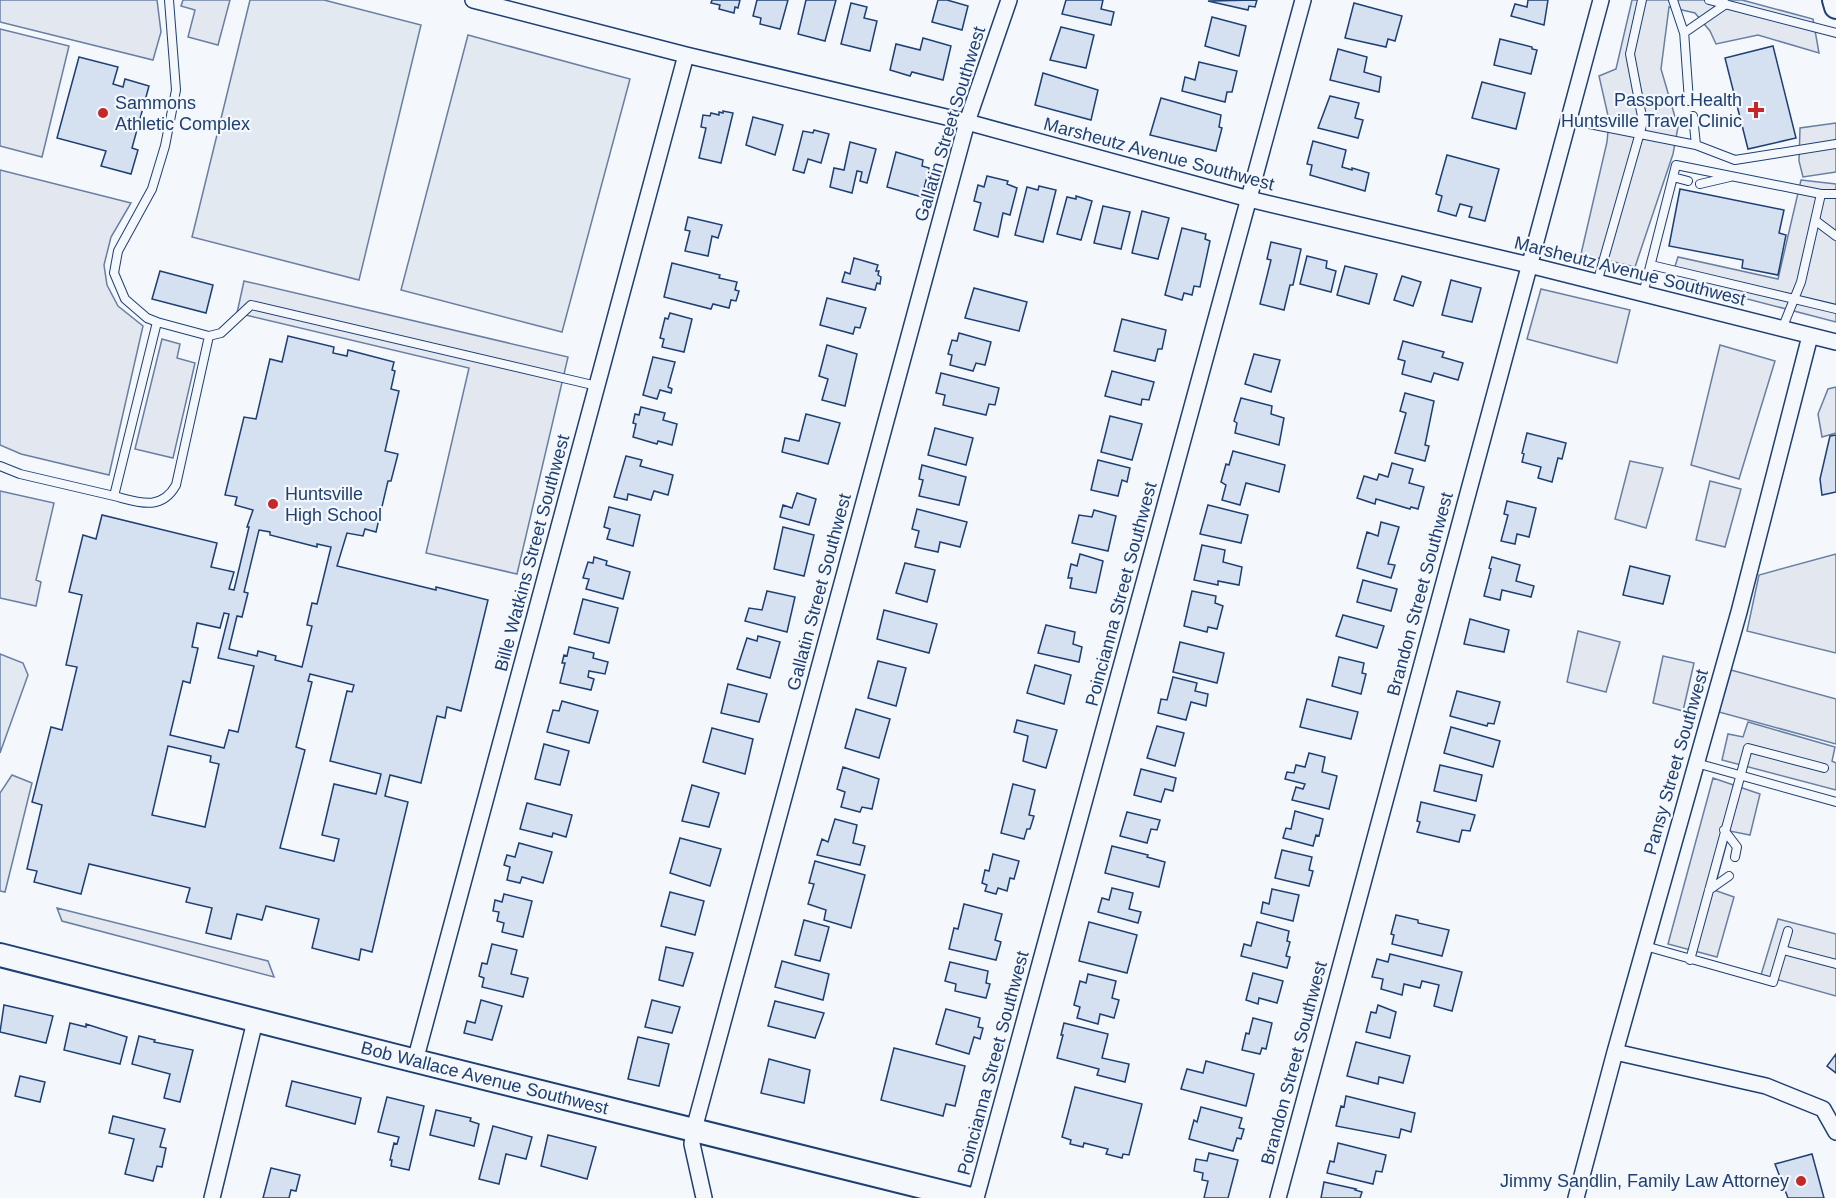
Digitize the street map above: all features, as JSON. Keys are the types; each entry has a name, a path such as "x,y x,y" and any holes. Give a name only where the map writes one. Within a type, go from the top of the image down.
{"main road":[{"path":"1834,0 1836,7"},
{"name":"Bob Wallace Avenue Southwest","path":"0,955 255,1021 968,1198"}],"street":[{"name":"Marsheutz Avenue Southwest","path":"473,0 686,55 967,122 1249,199 1529,265 1836,342"},
{"name":"Gallatin Street Southwest","path":"704,1198 692,1144 694,1129 967,122 1009,0"},
{"name":"Poincianna Street Southwest","path":"976,1198 1303,0"},
{"name":"Brandon Street Southwest","path":"1278,1198 1601,0"},
{"name":"Bille Watkins Street Southwest","path":"415,1061 686,55"},
{"name":"Pansy Street Southwest","path":"1576,1198 1644,946 1739,612 1810,336"},
{"path":"212,1198 255,1021"},
{"path":"1615,1052 1766,1086 1823,1109 1836,1132"}],"lane":[{"path":"168,0 176,90 168,135 152,189 118,251 114,273 125,299 147,318 209,336 221,333 251,305 597,386"},
{"path":"1597,282 1644,122 1630,54 1642,0"},
{"path":"1673,0 1684,31 1689,101"},
{"path":"1709,0 1836,33"},
{"path":"1684,31 1684,33 1726,4"},
{"path":"1693,116 1696,145"},
{"path":"1569,120 1696,145 1736,160 1836,144"},
{"path":"1643,294 1676,165 1821,194 1836,194"},
{"path":"1700,184 1734,176"},
{"path":"1672,177 1688,181"},
{"path":"1782,329 1801,282 1821,194"},
{"path":"1816,221 1836,236"},
{"path":"1651,265 1836,309"},
{"path":"114,496 157,322"},
{"path":"0,466 20,474 147,504 156,503 172,492 176,484 209,336"},
{"path":"1690,960 1748,748 1824,768"},
{"path":"1696,763 1836,802"},
{"path":"1724,830 1737,847 1735,857"},
{"path":"1709,890 1729,876"},
{"path":"1644,946 1773,982 1788,931"},
{"path":"1783,950 1836,964"}],"shaded area":[{"path":"0,0 157,0 161,32 153,60 0,22"},
{"path":"183,0 230,0 218,45 188,37 195,10 181,6"},
{"path":"250,0 324,0 421,25 359,280 192,237"},
{"path":"1632,0 1742,0 1813,19 1819,53 1758,35 1716,44 1710,31 1695,13 1669,7 1661,69 1678,127 1673,154 1635,267 1581,254 1607,142 1609,120 1599,76 1616,69"},
{"path":"0,29 69,46 42,157 0,146"},
{"path":"468,35 630,79 562,332 401,290"},
{"path":"1836,123 1836,172 1803,177 1799,161 1800,128"},
{"path":"0,170 131,203 111,237 104,265 107,285 118,306 143,326 109,475 21,454 0,445"},
{"path":"1801,180 1836,184 1836,322 1671,279 1678,257 1778,279"},
{"path":"244,281 568,357 517,574 426,553 469,368 237,313"},
{"path":"1541,289 1630,310 1617,363 1527,339"},
{"path":"162,339 180,344 177,358 195,363 173,458 135,449"},
{"path":"1720,345 1775,361 1739,479 1691,465"},
{"path":"1836,387 1836,433 1822,437 1818,414 1828,389"},
{"path":"1630,461 1663,468 1646,528 1615,519"},
{"path":"1710,481 1741,489 1725,547 1696,540"},
{"path":"0,491 54,503 36,580 41,582 36,606 0,598"},
{"path":"1836,554 1836,653 1747,631 1759,575"},
{"path":"1578,631 1620,642 1606,692 1567,682"},
{"path":"0,654 23,663 28,675 0,753"},
{"path":"1663,656 1694,663 1683,711 1653,703"},
{"path":"1731,670 1836,699 1836,744 1719,712"},
{"path":"1748,722 1835,747 1832,761 1836,763 1836,790 1722,760 1728,734 1743,737"},
{"path":"12,775 32,783 5,892 0,891 0,793"},
{"path":"1713,778 1760,794 1750,835 1730,831 1714,890 1734,897 1717,957 1668,944"},
{"path":"57,908 268,961 274,977 62,921"},
{"path":"1778,919 1836,934 1836,996 1761,975"}],"building":[{"path":"712,0 740,0 734,13 719,9 720,5 711,3"},
{"path":"757,0 788,0 780,29 760,24 761,18 753,16"},
{"path":"806,0 836,0 825,41 798,34"},
{"path":"938,0 968,6 962,30 932,22"},
{"path":"1066,0 1103,0 1101,9 1114,12 1111,25 1062,14"},
{"path":"1257,0 1255,7 1249,6 1248,10 1208,1"},
{"path":"1528,0 1548,0 1544,25 1511,16 1515,4 1527,7"},
{"path":"851,3 867,7 864,18 877,21 870,51 841,44"},
{"path":"1354,3 1402,16 1395,41 1388,39 1386,47 1345,38"},
{"path":"1212,17 1246,26 1239,56 1205,46"},
{"path":"1061,27 1094,35 1086,68 1050,60"},
{"path":"923,38 951,46 943,80 912,72 910,76 890,70 896,44 920,50"},
{"path":"1500,39 1537,50 1531,74 1494,65"},
{"path":"1773,46 1796,138 1748,149 1725,58"},
{"path":"1338,49 1367,57 1364,72 1381,77 1379,92 1330,80"},
{"name":"Sammons Athletic Complex","path":"79,57 118,67 113,84 123,87 125,79 149,86 132,148 138,150 131,174 101,166 106,151 57,138"},
{"path":"1199,62 1237,71 1232,92 1227,92 1225,102 1182,91 1185,77 1195,80"},
{"path":"1043,73 1098,90 1091,120 1035,105"},
{"path":"1482,82 1525,93 1516,129 1472,118"},
{"path":"1330,96 1359,103 1355,118 1363,120 1358,138 1318,128"},
{"path":"1161,98 1221,115 1219,127 1222,128 1216,151 1150,135"},
{"path":"723,111 733,113 721,163 699,158 706,128 701,127 703,115 710,116 711,113 719,115 719,112 723,113"},
{"path":"753,117 783,125 775,155 746,145"},
{"path":"814,130 829,134 821,163 808,159 804,173 793,170 803,131 813,133"},
{"path":"1313,141 1346,150 1342,167 1369,173 1365,191 1310,175 1312,165 1307,164"},
{"path":"850,142 876,149 867,183 860,181 862,172 857,171 852,193 830,187 834,168 844,170"},
{"path":"896,152 923,160 922,166 929,168 922,197 887,187"},
{"path":"1447,155 1499,169 1485,221 1469,217 1472,207 1460,204 1456,216 1438,211 1442,196 1436,194"},
{"path":"987,176 1008,181 1007,184 1017,188 1010,215 1003,213 998,237 974,230 981,203 974,201 978,185 984,187"},
{"path":"1039,186 1056,190 1043,242 1015,235 1027,187 1038,190"},
{"path":"1680,189 1784,210 1779,233 1786,235 1778,275 1742,268 1743,260 1669,246"},
{"path":"1076,196 1092,201 1081,240 1057,234 1067,197 1076,199"},
{"path":"1103,206 1130,212 1121,249 1094,243"},
{"path":"1142,211 1169,218 1158,259 1132,253"},
{"path":"688,217 722,225 718,238 712,236 708,256 685,251 690,231 685,230"},
{"path":"1182,228 1206,234 1205,239 1210,241 1200,287 1194,286 1192,295 1184,293 1182,300 1165,295"},
{"path":"1271,242 1301,249 1293,285 1290,285 1284,310 1260,304 1271,260 1267,259"},
{"path":"1307,256 1327,261 1326,268 1336,271 1331,292 1300,284"},
{"path":"854,258 878,265 876,271 879,271 878,275 881,277 880,284 877,283 875,290 842,282 845,272 850,274"},
{"path":"672,263 720,275 719,278 737,282 735,290 739,291 736,301 731,300 729,308 713,304 711,309 664,297"},
{"path":"1345,266 1377,274 1369,304 1337,295"},
{"path":"160,271 213,285 206,313 152,299"},
{"path":"1402,276 1421,282 1413,306 1394,300"},
{"path":"1451,280 1481,288 1472,322 1442,315"},
{"path":"974,288 1027,302 1019,331 965,318"},
{"path":"827,298 866,308 860,328 855,327 853,334 820,325"},
{"path":"670,313 692,319 684,352 662,347 664,339 660,338 665,318 668,319"},
{"path":"1122,319 1166,330 1162,349 1158,349 1155,361 1114,351"},
{"path":"959,333 991,342 985,365 976,363 973,371 950,365 952,355 948,354 952,340 957,341"},
{"path":"288,336 334,347 333,353 347,356 348,350 394,362 392,370 395,371 391,389 399,391 385,451 398,454 391,481 388,481 376,532 365,529 363,536 347,533 337,566 488,600 461,711 447,707 445,718 437,716 421,783 390,775 385,796 408,802 372,952 361,949 359,960 312,948 319,919 266,906 262,920 237,914 231,939 206,933 212,908 186,902 190,888 89,864 81,894 34,882 37,871 27,869 42,805 32,802 51,727 62,730 77,667 66,665 82,595 69,592 83,535 96,539 102,515 217,543 211,567 234,572 229,589 234,590 249,527 247,527 253,510 235,505 237,497 225,495 244,417 256,419 270,359 282,362","holes":["259,530 317,547 317,544 331,547 317,604 312,603 307,625 312,626 302,667 275,660 276,656 258,651 257,656 229,649 237,616 242,617 248,593 244,592","224,613 229,614 218,658 254,666 238,732 229,730 224,748 170,735 183,681 190,683 198,648 192,647 197,623 220,628","310,674 354,685 352,692 347,691 330,761 381,774 376,794 334,784 322,835 339,839 334,861 280,848 305,750 296,747 312,682 308,681","168,746 211,756 210,762 219,764 205,827 152,815"]},
{"path":"1403,341 1444,352 1442,357 1463,363 1458,380 1434,373 1431,382 1402,374 1405,361 1398,359"},
{"path":"827,345 857,354 845,406 822,400 828,379 819,376"},
{"path":"1254,354 1280,360 1271,392 1245,384"},
{"path":"653,357 675,362 668,387 672,389 671,393 660,390 657,399 643,395"},
{"path":"1112,371 1154,382 1149,400 1142,399 1141,405 1105,396"},
{"path":"941,373 999,388 995,405 989,404 986,415 943,405 945,395 936,393"},
{"path":"1405,393 1434,401 1425,445 1429,446 1425,461 1395,453 1406,413 1400,411"},
{"path":"1241,398 1272,406 1271,414 1284,418 1279,445 1235,433 1237,423 1234,421"},
{"path":"641,407 665,413 663,420 677,424 672,445 658,441 657,444 633,437 636,424 633,423 635,414 639,415"},
{"path":"806,414 840,423 828,464 782,452 785,438 799,441"},
{"path":"1110,416 1142,424 1132,460 1101,452"},
{"path":"935,428 973,438 966,465 928,455"},
{"path":"1527,433 1566,443 1562,459 1558,458 1552,482 1538,478 1541,467 1522,462"},
{"path":"1836,435 1836,492 1822,495 1820,479 1830,436"},
{"path":"1233,451 1285,465 1279,492 1246,483 1240,505 1222,500 1226,485 1221,482 1226,464 1229,465"},
{"path":"626,456 642,460 640,466 673,475 668,495 654,491 651,500 628,494 627,500 614,497"},
{"path":"1098,460 1130,468 1127,482 1122,480 1118,496 1091,490"},
{"path":"1392,463 1413,469 1409,483 1424,487 1418,509 1411,507 1410,509 1376,499 1375,504 1357,498 1364,476 1377,480 1379,474 1388,477"},
{"path":"922,465 966,477 959,505 919,496 923,480 919,479"},
{"path":"797,493 816,499 809,525 780,517 783,505 792,508"},
{"path":"1507,501 1536,508 1529,537 1517,534 1515,544 1501,541 1508,515 1504,514"},
{"path":"1208,505 1248,515 1241,543 1200,534"},
{"path":"609,507 640,515 633,546 607,539 610,529 604,527"},
{"path":"917,509 967,522 960,547 940,542 938,552 915,547 919,531 912,529"},
{"path":"1094,510 1116,516 1108,551 1072,543 1079,515 1092,517"},
{"path":"1381,522 1399,527 1388,564 1395,565 1391,578 1357,568 1367,532 1378,536"},
{"path":"783,527 814,535 804,576 774,569"},
{"path":"1202,545 1225,550 1223,562 1242,567 1239,585 1218,581 1218,585 1194,580"},
{"path":"1080,554 1103,561 1096,593 1070,588 1072,578 1068,578 1071,564 1077,566"},
{"path":"594,557 607,561 606,565 630,572 623,599 586,589 589,579 583,578 588,562 593,563"},
{"path":"1492,557 1520,565 1516,581 1534,586 1531,597 1502,590 1500,600 1484,596"},
{"path":"905,563 935,570 927,602 896,593"},
{"path":"1630,566 1670,576 1663,604 1623,595"},
{"path":"1363,580 1397,589 1391,611 1357,602"},
{"path":"767,591 795,597 787,632 745,621 749,608 762,610"},
{"path":"1192,591 1216,596 1215,603 1223,606 1217,629 1208,627 1207,632 1184,626"},
{"path":"583,599 618,608 609,643 574,634"},
{"path":"884,610 937,624 929,653 877,639"},
{"path":"1343,615 1384,626 1377,648 1336,636"},
{"path":"1470,619 1509,630 1504,652 1464,644"},
{"path":"1046,625 1075,632 1073,644 1082,647 1079,662 1038,653"},
{"path":"758,636 780,642 770,678 737,669 747,638 757,641"},
{"path":"1180,642 1224,653 1217,683 1173,672"},
{"path":"569,647 594,653 593,658 608,662 605,674 589,671 588,677 594,679 591,690 560,683 565,663 562,663 564,655 567,656"},
{"path":"1339,657 1364,663 1362,673 1366,674 1361,694 1332,686"},
{"path":"878,661 906,668 896,706 868,698"},
{"path":"1035,665 1071,675 1064,704 1027,693"},
{"path":"1173,677 1197,683 1195,691 1208,694 1206,706 1191,702 1186,720 1158,713 1161,699 1167,700"},
{"path":"728,684 767,694 759,722 721,713"},
{"path":"1457,691 1500,702 1494,724 1488,723 1487,726 1450,716"},
{"path":"1307,699 1358,712 1351,739 1300,727"},
{"path":"562,701 598,711 589,743 547,732 553,710 559,711"},
{"path":"856,709 890,719 879,758 845,748"},
{"path":"1017,720 1057,730 1046,768 1023,761 1028,736 1014,732"},
{"path":"1157,726 1184,733 1175,766 1147,758"},
{"path":"1451,727 1500,741 1493,767 1444,753"},
{"path":"712,728 753,739 745,774 703,762"},
{"path":"544,744 569,751 560,785 535,779"},
{"path":"1309,753 1325,757 1322,772 1337,776 1329,809 1292,800 1296,787 1303,789 1305,784 1285,779 1287,772 1294,773 1296,765 1305,767"},
{"path":"1440,765 1482,775 1476,801 1434,791"},
{"path":"843,767 879,779 872,809 862,807 860,812 841,807 845,792 837,789"},
{"path":"1141,769 1176,778 1173,791 1165,789 1161,802 1134,795"},
{"path":"1013,784 1035,790 1029,815 1034,816 1024,839 1001,833"},
{"path":"692,785 719,793 709,827 682,821"},
{"path":"1421,802 1475,815 1470,831 1462,830 1459,842 1417,832"},
{"path":"527,803 572,815 566,837 553,833 552,837 520,829"},
{"path":"1295,811 1323,819 1319,836 1316,835 1313,846 1283,838 1286,828 1291,829"},
{"path":"1127,812 1160,820 1157,830 1151,829 1147,843 1120,836"},
{"path":"835,819 857,825 853,843 865,846 860,865 817,855 822,839 828,842"},
{"path":"680,838 721,849 710,886 670,873"},
{"path":"519,843 552,852 543,883 522,877 520,883 507,880 510,867 504,865 507,855 515,857"},
{"path":"1112,846 1165,862 1159,887 1105,873"},
{"path":"1282,850 1312,857 1309,870 1313,871 1309,886 1275,878"},
{"path":"993,854 1019,861 1014,879 1010,878 1007,891 998,888 996,894 985,891 987,885 982,883 985,870 989,871"},
{"path":"815,861 865,875 851,928 824,920 826,910 808,904 814,884 809,883"},
{"path":"1112,888 1133,893 1129,909 1141,912 1138,923 1098,912 1102,898 1109,900"},
{"path":"1272,889 1299,895 1293,921 1261,913 1263,902 1269,904"},
{"path":"670,892 704,901 695,935 661,926"},
{"path":"504,894 532,901 523,937 502,932 504,923 497,921 499,912 493,911 495,900 502,902"},
{"path":"964,904 1002,914 995,940 1001,942 996,960 949,949 954,928 958,929"},
{"path":"1396,915 1449,930 1442,956 1392,944 1394,935 1391,934"},
{"path":"804,920 829,927 820,961 795,955"},
{"path":"1089,922 1137,935 1127,973 1079,961"},
{"path":"1257,922 1289,931 1287,941 1290,942 1286,956 1290,957 1287,968 1241,956 1244,944 1251,946"},
{"path":"492,944 517,950 511,974 528,978 523,997 482,987 484,978 479,976 482,963 487,964"},
{"path":"666,947 693,953 683,986 659,980"},
{"path":"1390,954 1462,972 1452,1011 1434,1006 1439,985 1422,981 1420,988 1404,984 1402,995 1381,989 1383,979 1372,977 1377,959 1388,962"},
{"path":"782,961 829,974 823,1000 775,987"},
{"path":"950,962 988,971 986,983 990,984 986,998 955,991 956,984 945,981"},
{"path":"1253,973 1283,981 1277,1003 1259,998 1258,1004 1246,1000"},
{"path":"1088,974 1116,981 1112,998 1119,1000 1114,1018 1100,1014 1098,1024 1077,1018 1080,1007 1074,1005 1080,981 1086,983"},
{"path":"481,1000 502,1006 492,1040 464,1033 467,1021 475,1023"},
{"path":"652,1000 680,1007 672,1033 645,1027"},
{"path":"775,1001 824,1013 815,1038 768,1026"},
{"path":"4,1005 53,1016 46,1043 0,1032"},
{"path":"1378,1005 1396,1012 1390,1038 1366,1032 1371,1012 1376,1013"},
{"path":"946,1009 980,1018 978,1027 983,1028 980,1039 974,1037 969,1054 936,1044"},
{"path":"1253,1018 1272,1023 1266,1049 1262,1048 1260,1054 1242,1050"},
{"path":"70,1023 86,1027 86,1024 127,1037 120,1064 64,1050"},
{"path":"1064,1023 1108,1034 1102,1058 1129,1064 1125,1082 1097,1075 1099,1069 1057,1058"},
{"path":"139,1036 155,1040 154,1042 193,1050 180,1102 164,1098 170,1074 132,1064"},
{"path":"638,1037 669,1044 659,1086 628,1079"},
{"path":"1356,1042 1410,1056 1403,1083 1379,1077 1378,1084 1347,1076"},
{"path":"894,1048 965,1066 955,1106 946,1104 943,1116 881,1100"},
{"path":"1836,1054 1836,1073 1827,1066"},
{"path":"769,1059 810,1070 804,1103 761,1093"},
{"path":"1206,1061 1254,1074 1246,1106 1181,1089 1187,1069 1203,1073"},
{"path":"20,1076 45,1082 40,1102 15,1096"},
{"path":"292,1081 361,1098 355,1124 286,1106"},
{"path":"1075,1087 1142,1104 1129,1155 1123,1154 1122,1158 1106,1154 1108,1149 1084,1143 1083,1147 1070,1144 1071,1140 1062,1137"},
{"path":"1346,1096 1415,1113 1411,1132 1401,1129 1399,1138 1336,1126"},
{"path":"387,1097 424,1106 409,1170 391,1166 394,1143 397,1144 399,1137 378,1132"},
{"path":"1201,1107 1242,1118 1239,1128 1244,1129 1241,1139 1237,1138 1233,1151 1189,1139 1194,1120 1197,1122"},
{"path":"436,1110 471,1118 470,1121 479,1124 474,1146 430,1135"},
{"path":"113,1116 165,1129 160,1147 166,1148 162,1167 157,1166 153,1181 125,1174 134,1139 109,1133"},
{"path":"493,1126 532,1137 526,1159 506,1154 499,1184 479,1179"},
{"path":"548,1135 596,1147 587,1179 541,1166"},
{"path":"1338,1143 1386,1155 1382,1172 1376,1171 1373,1184 1327,1173 1330,1161 1334,1162"},
{"path":"1209,1153 1238,1160 1228,1198 1204,1198 1208,1181 1202,1180 1203,1173 1194,1171 1196,1159 1207,1161"},
{"name":"Jimmy Sandlin, Family Law Attorney","path":"1812,1154 1824,1198 1788,1198 1775,1164"},
{"path":"271,1168 300,1175 296,1191 291,1190 289,1198 263,1198"},
{"path":"1324,1182 1356,1189 1362,1192 1360,1198 1321,1198"}],"place":[{"name":"Passport Health Huntsville Travel Clinic","path":"1756,110"},
{"name":"Sammons Athletic Complex","path":"103,113"},
{"name":"Huntsville High School","path":"273,504"},
{"name":"Jimmy Sandlin, Family Law Attorney","path":"1801,1181"}]}
